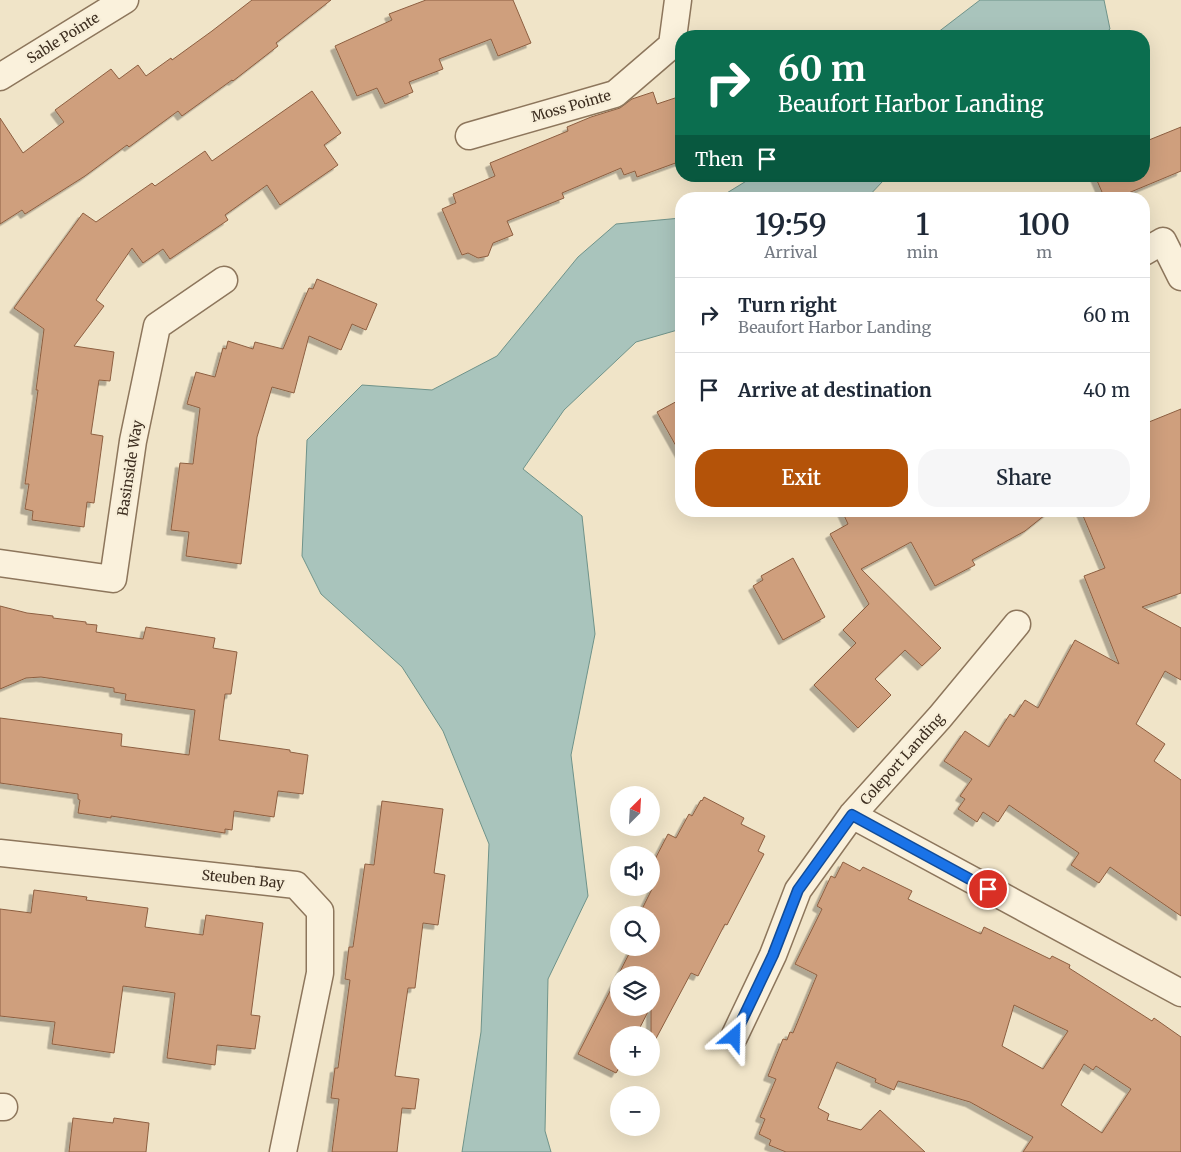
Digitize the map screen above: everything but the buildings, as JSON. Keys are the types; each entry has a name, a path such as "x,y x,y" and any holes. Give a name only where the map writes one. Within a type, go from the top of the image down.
{"street":[{"name":"Sable Pointe","path":"0,77 125,0"},
{"name":"Moss Pointe","path":"469,136 615,94 672,45 678,0"},
{"path":"1150,249 1163,241 1181,277"},
{"name":"Basinside Way","path":"0,563 113,579 133,441 157,326 224,280"},
{"name":"Coleport Landing","path":"734,1037 773,955 798,890 852,815 940,717 1017,624"},
{"path":"852,815 1181,993"},
{"name":"Steuben Bay","path":"0,854 296,885 320,910 320,973 283,1152"}],"water":[{"path":"980,0 1104,0 1110,29 1109,30 941,30"},
{"path":"745,182 882,182 873,192 728,192"},
{"path":"675,219 675,331 636,342 564,410 523,469 582,516 595,634 571,755 588,896 548,979 545,1131 551,1152 462,1152 481,1032 489,844 443,731 402,667 321,594 302,556 307,440 362,385 432,390 497,356 578,257 616,224"}],"route":[{"path":"734,1037 773,955 798,890 852,815 988,889"}]}
